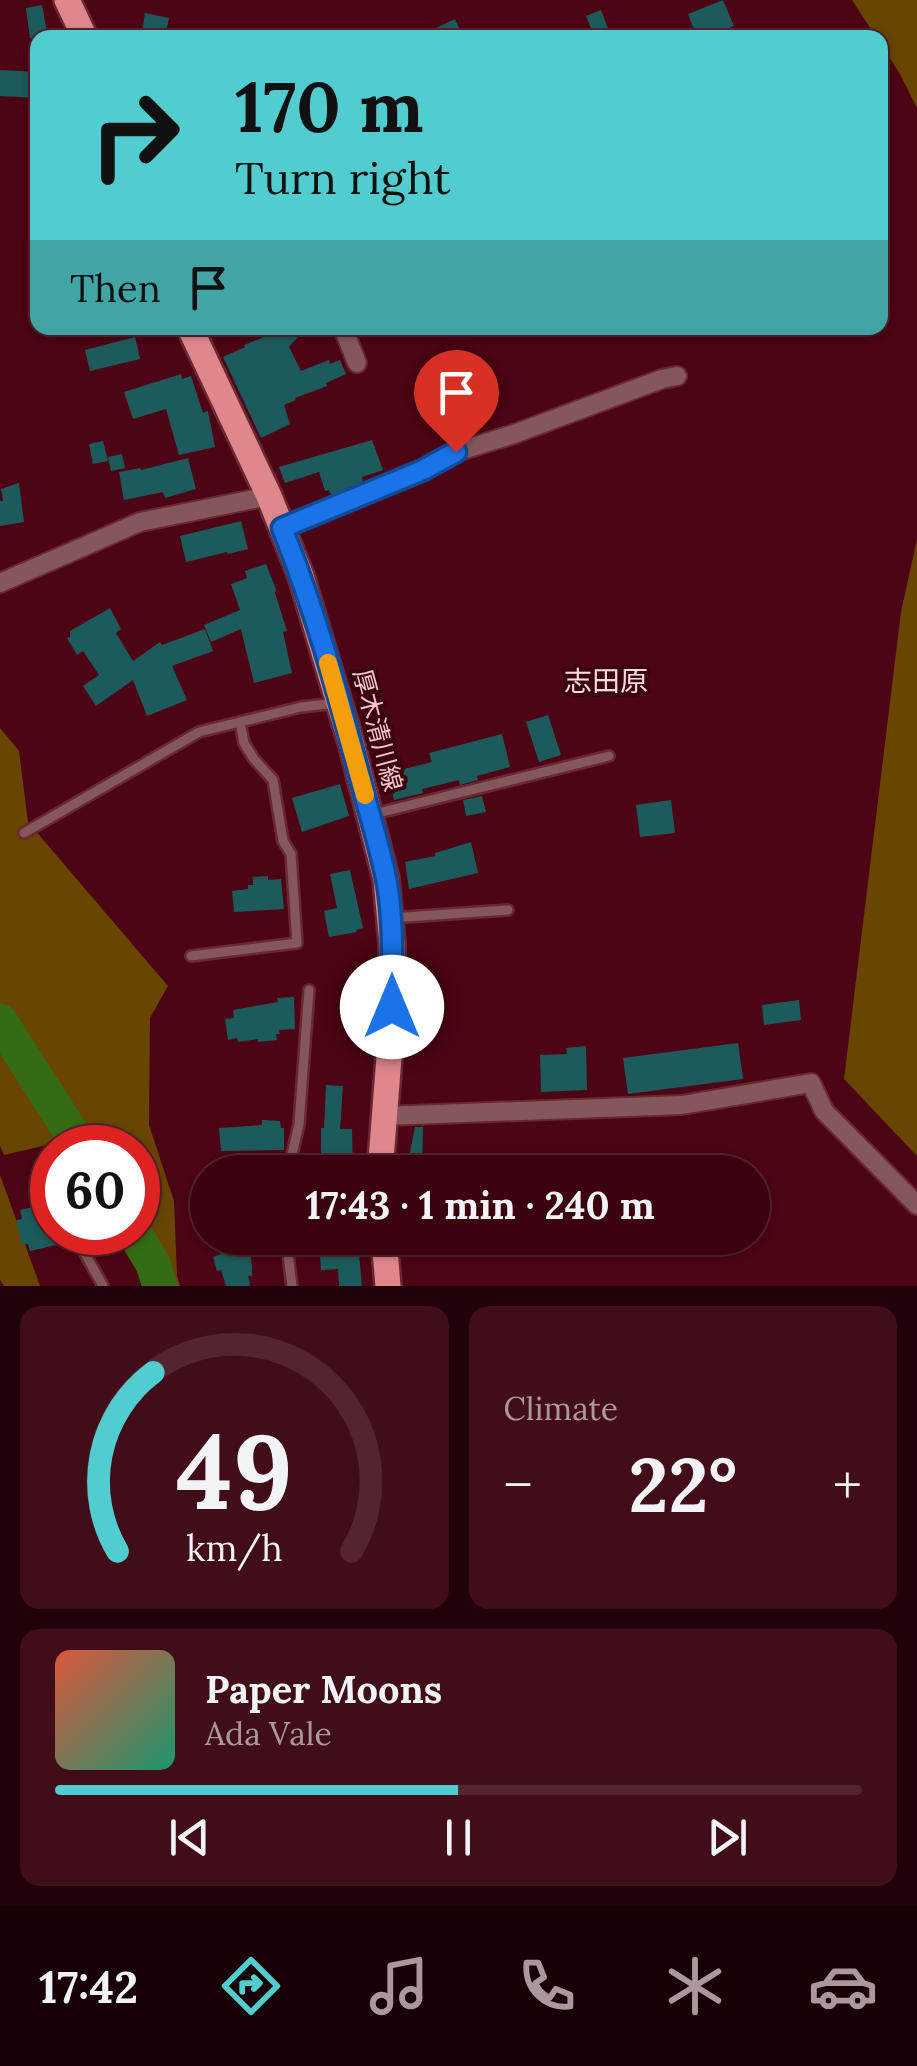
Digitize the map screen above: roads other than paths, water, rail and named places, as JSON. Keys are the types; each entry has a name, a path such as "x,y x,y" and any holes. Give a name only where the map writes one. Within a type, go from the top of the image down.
{"main road":[{"name":"厚木清川線","path":"194,335 269,496 301,576 340,702 386,880 392,1007 381,1155"},
{"path":"385,1255 388,1286"}],"street":[{"path":"346,335 357,363"},
{"path":"282,528 423,470 456,452 677,376"},
{"path":"0,583 140,522 269,496"},
{"path":"384,1116 682,1105 811,1083 824,1111 917,1205"}],"lane":[{"path":"24,833 199,732 302,707 340,702"},
{"path":"192,956 297,943 291,854 283,841 272,780 244,743 240,722"},
{"path":"370,815 609,756"},
{"path":"390,918 508,910"},
{"path":"292,1155 298,1124 309,990"},
{"path":"86,1255 103,1286"},
{"path":"288,1255 292,1286"}],"waterway":[{"path":"0,1021 66,1125"},
{"path":"148,1255 160,1286"}],"district":[{"name":"志田原","path":"606,681"}]}
